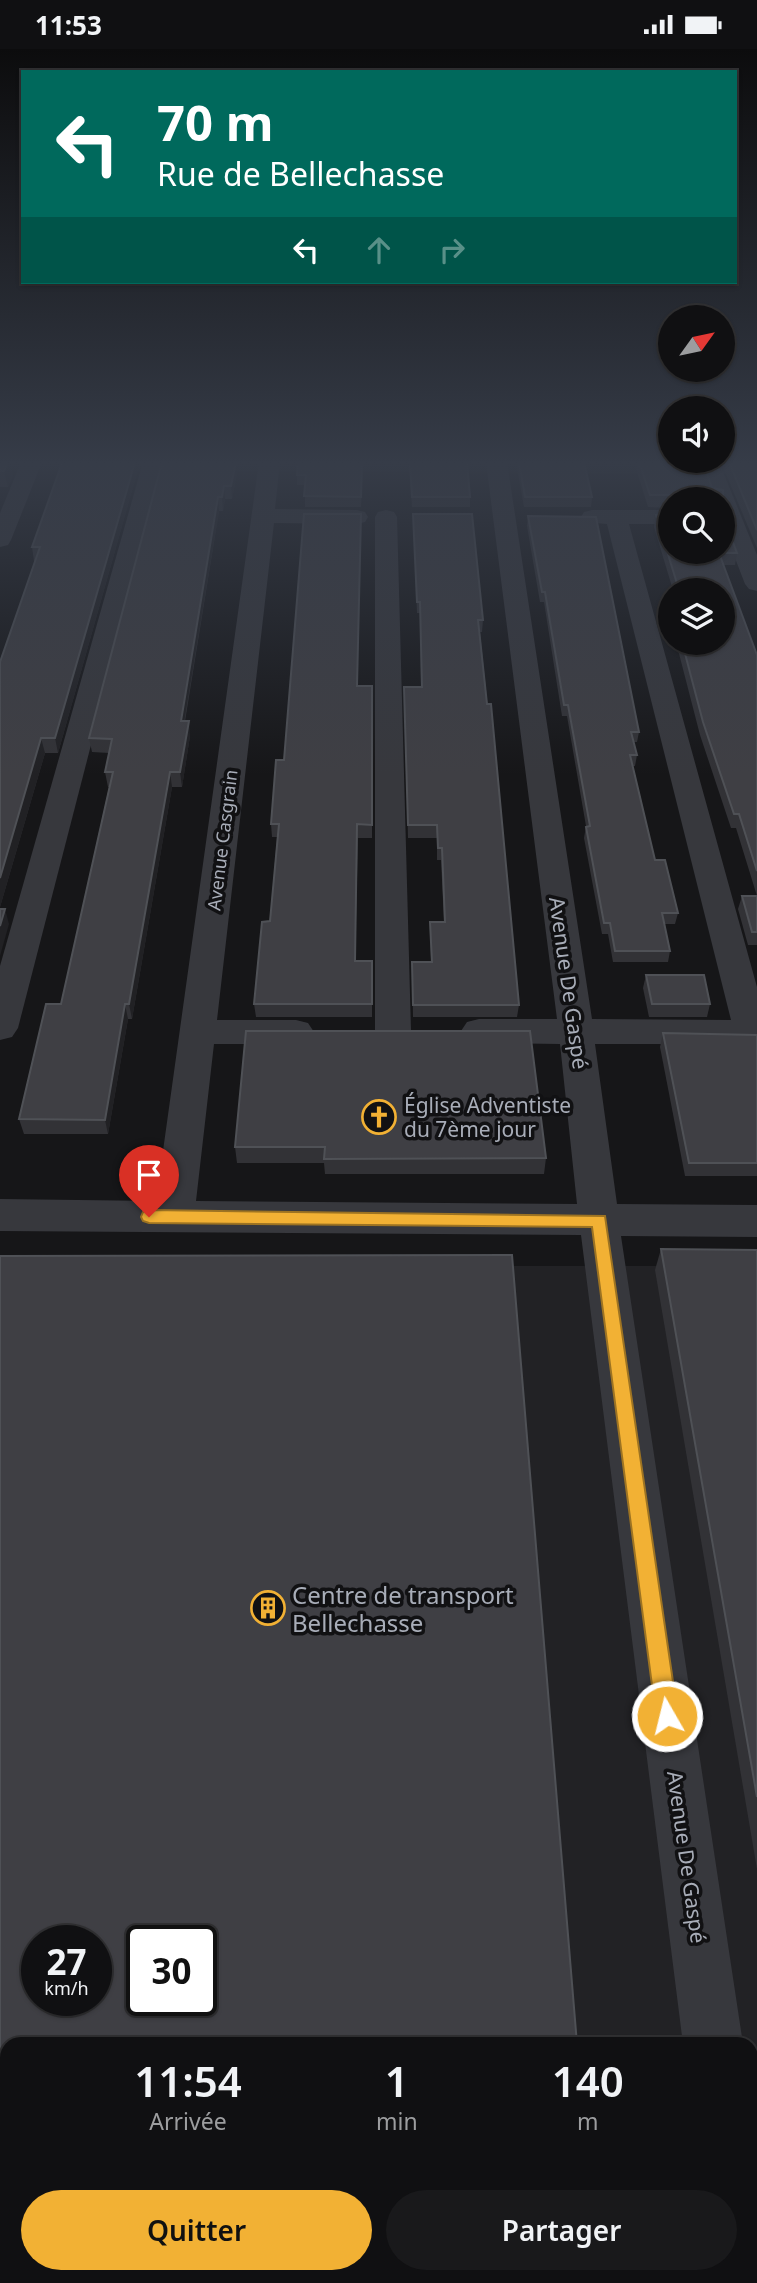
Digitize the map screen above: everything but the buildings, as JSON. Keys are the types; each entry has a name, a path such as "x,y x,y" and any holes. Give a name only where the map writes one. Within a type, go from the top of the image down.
{"street":[{"path":"0,1028 126,566"},
{"name":"Avenue Casgrain","path":"174,1217 257,566"},
{"path":"400,566 406,1031 755,1032 629,566"},
{"name":"Avenue De Gaspé","path":"509,566 576,1031 712,2037"},
{"path":"749,566 757,584"},
{"path":"197,1032 326,1032"},
{"path":"0,1215 757,1221"}],"shaded area":[{"name":"Centre de transport Bellechasse","path":"0,1259 757,1269 757,2037 0,2037"}],"place":[{"name":"Église Adventiste du 7ème jour","path":"379,1117"},
{"name":"Centre de transport Bellechasse","path":"268,1608"}],"route":[{"path":"149,1217 600,1221 667,1716"}]}
